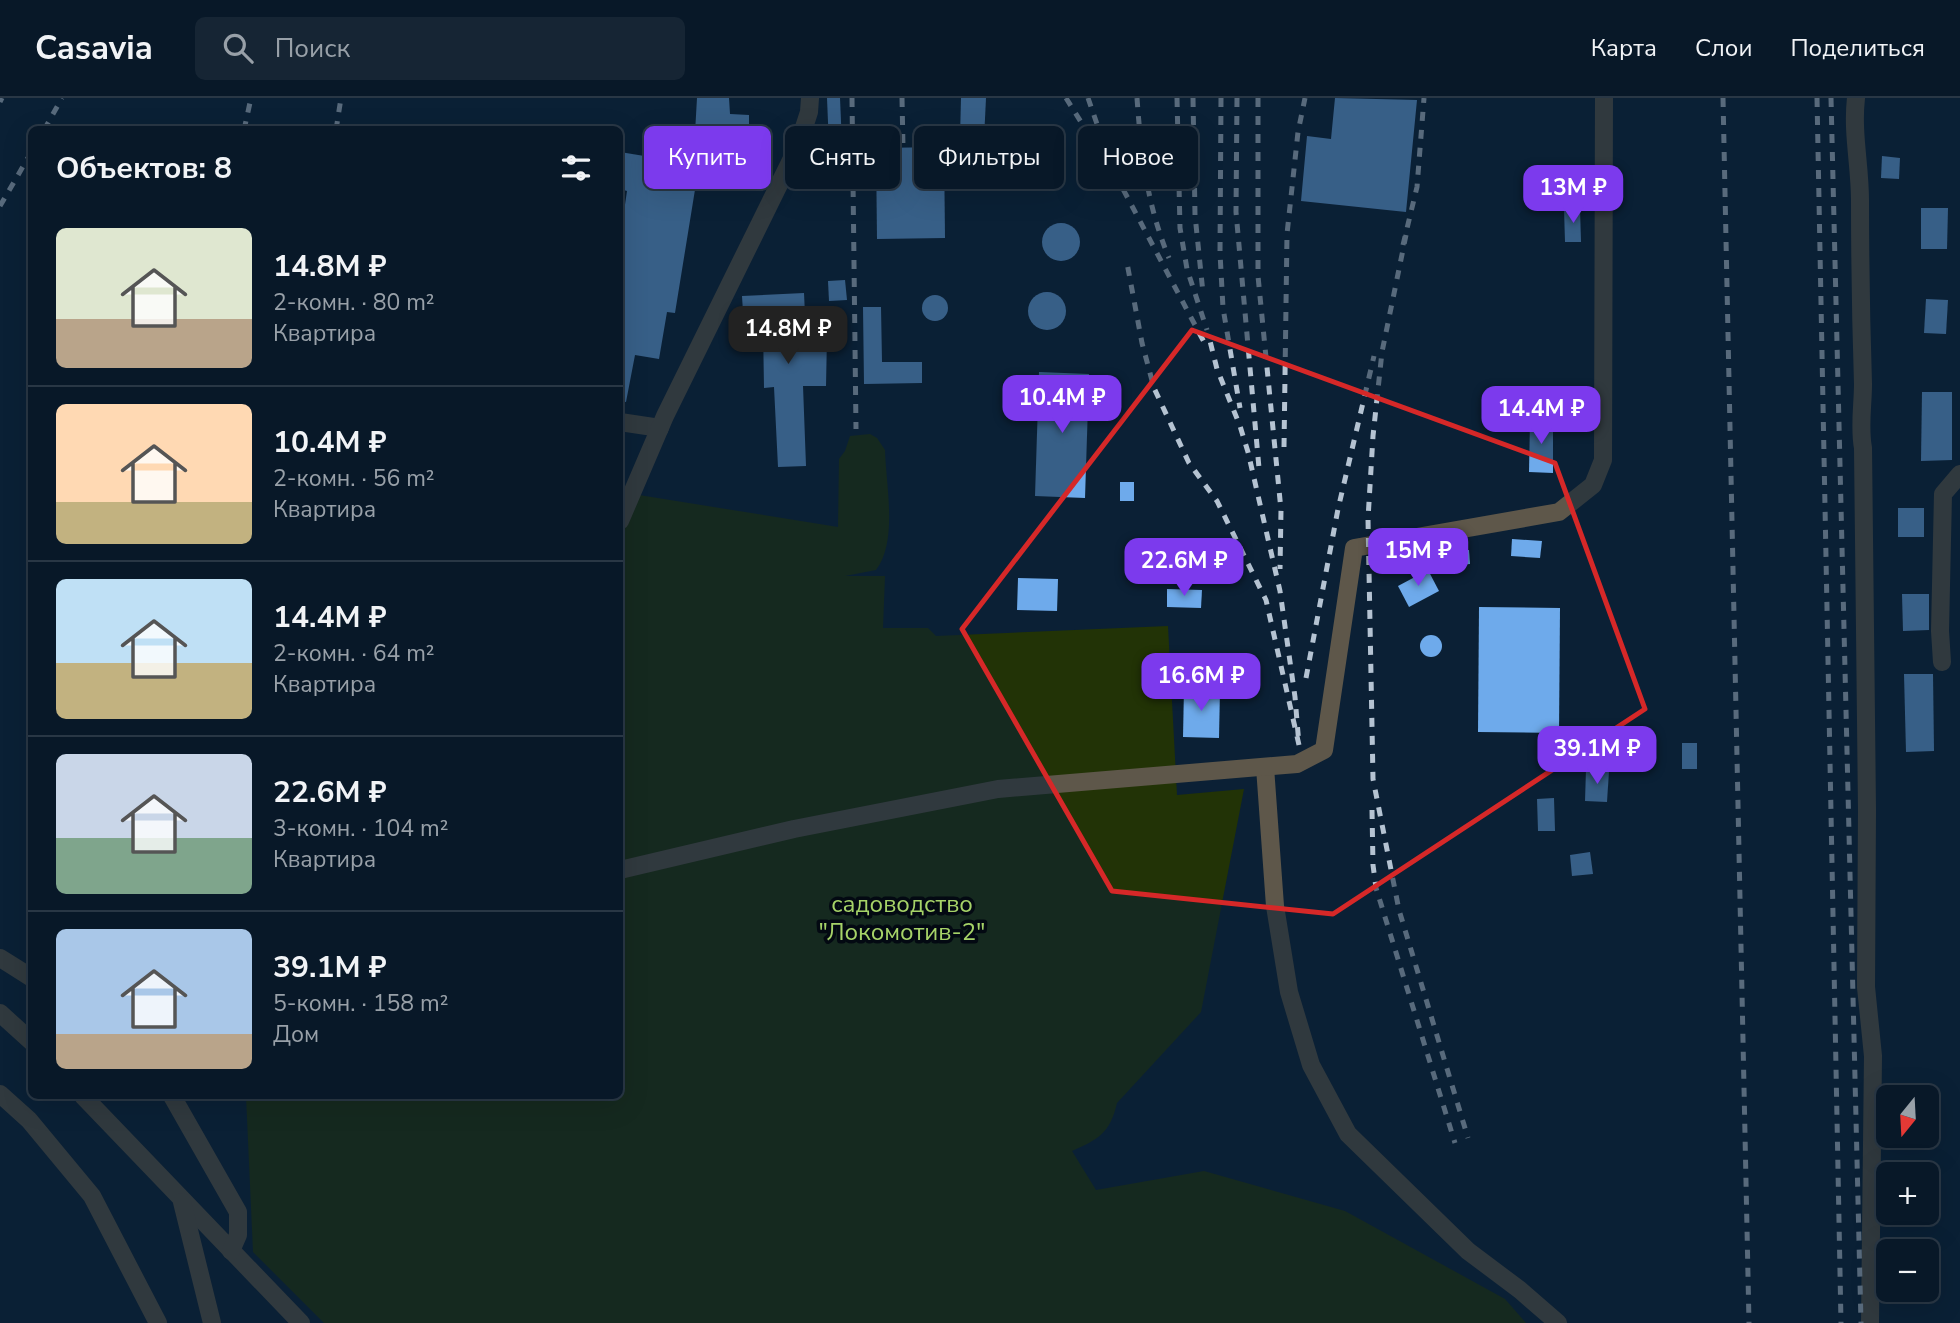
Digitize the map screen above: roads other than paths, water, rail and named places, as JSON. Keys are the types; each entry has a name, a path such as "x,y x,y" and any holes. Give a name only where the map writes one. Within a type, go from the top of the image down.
{"street":[{"path":"623,514 660,428 799,146 810,98"},
{"path":"623,869 794,829 998,789 1297,764 1324,750 1354,548 1559,512 1593,485 1603,460 1604,98"},
{"path":"1856,98 1853,127 1860,180 1863,400 1860,433 1863,448 1867,775 1866,987 1873,1056 1870,1323"},
{"path":"623,422 660,428"},
{"path":"1942,662 1942,494 1960,474"},
{"path":"1265,767 1275,906 1289,992 1311,1065 1348,1134 1468,1251 1558,1323"},
{"path":"5,964 28,976"},
{"path":"0,1013 28,1038"},
{"path":"0,1094 29,1120 92,1196 158,1323"},
{"path":"86,1099 301,1323"},
{"path":"174,1099 239,1212 238,1235 231,1251"},
{"path":"181,1199 212,1323"}],"railway":[{"path":"0,102 2,98"},
{"path":"46,126 62,98"},
{"path":"245,126 251,98"},
{"path":"337,126 341,98"},
{"path":"852,98 856,429"},
{"path":"902,98 903,147"},
{"path":"1066,98 1123,189 1204,342 1210,341 1217,369 1248,452 1280,591 1299,745 1266,600 1217,501 1189,463 1154,388 1142,343 1127,263"},
{"path":"1088,98 1098,126"},
{"path":"1137,98 1146,179 1155,219 1169,258"},
{"path":"1177,98 1180,228 1187,269 1207,330"},
{"path":"1193,98 1195,215 1203,293"},
{"path":"1221,98 1220,253 1223,308 1240,408"},
{"path":"1237,98 1236,212 1259,468"},
{"path":"1258,98 1258,276 1281,510 1280,569"},
{"path":"1284,447 1287,234 1298,132 1305,98"},
{"path":"1403,245 1417,187 1424,98"},
{"path":"1723,98 1749,1323"},
{"path":"1817,98 1841,1323"},
{"path":"1831,98 1861,1323"},
{"path":"0,206 28,158"},
{"path":"1406,235 1382,352 1373,436 1368,519 1373,779 1399,910 1468,1138"},
{"path":"1306,678 1338,509 1374,356"},
{"path":"1372,810 1376,888 1455,1143"}],"park label":[{"name":"садоводство \"Локомотив-2\"","path":"902,918"}]}
